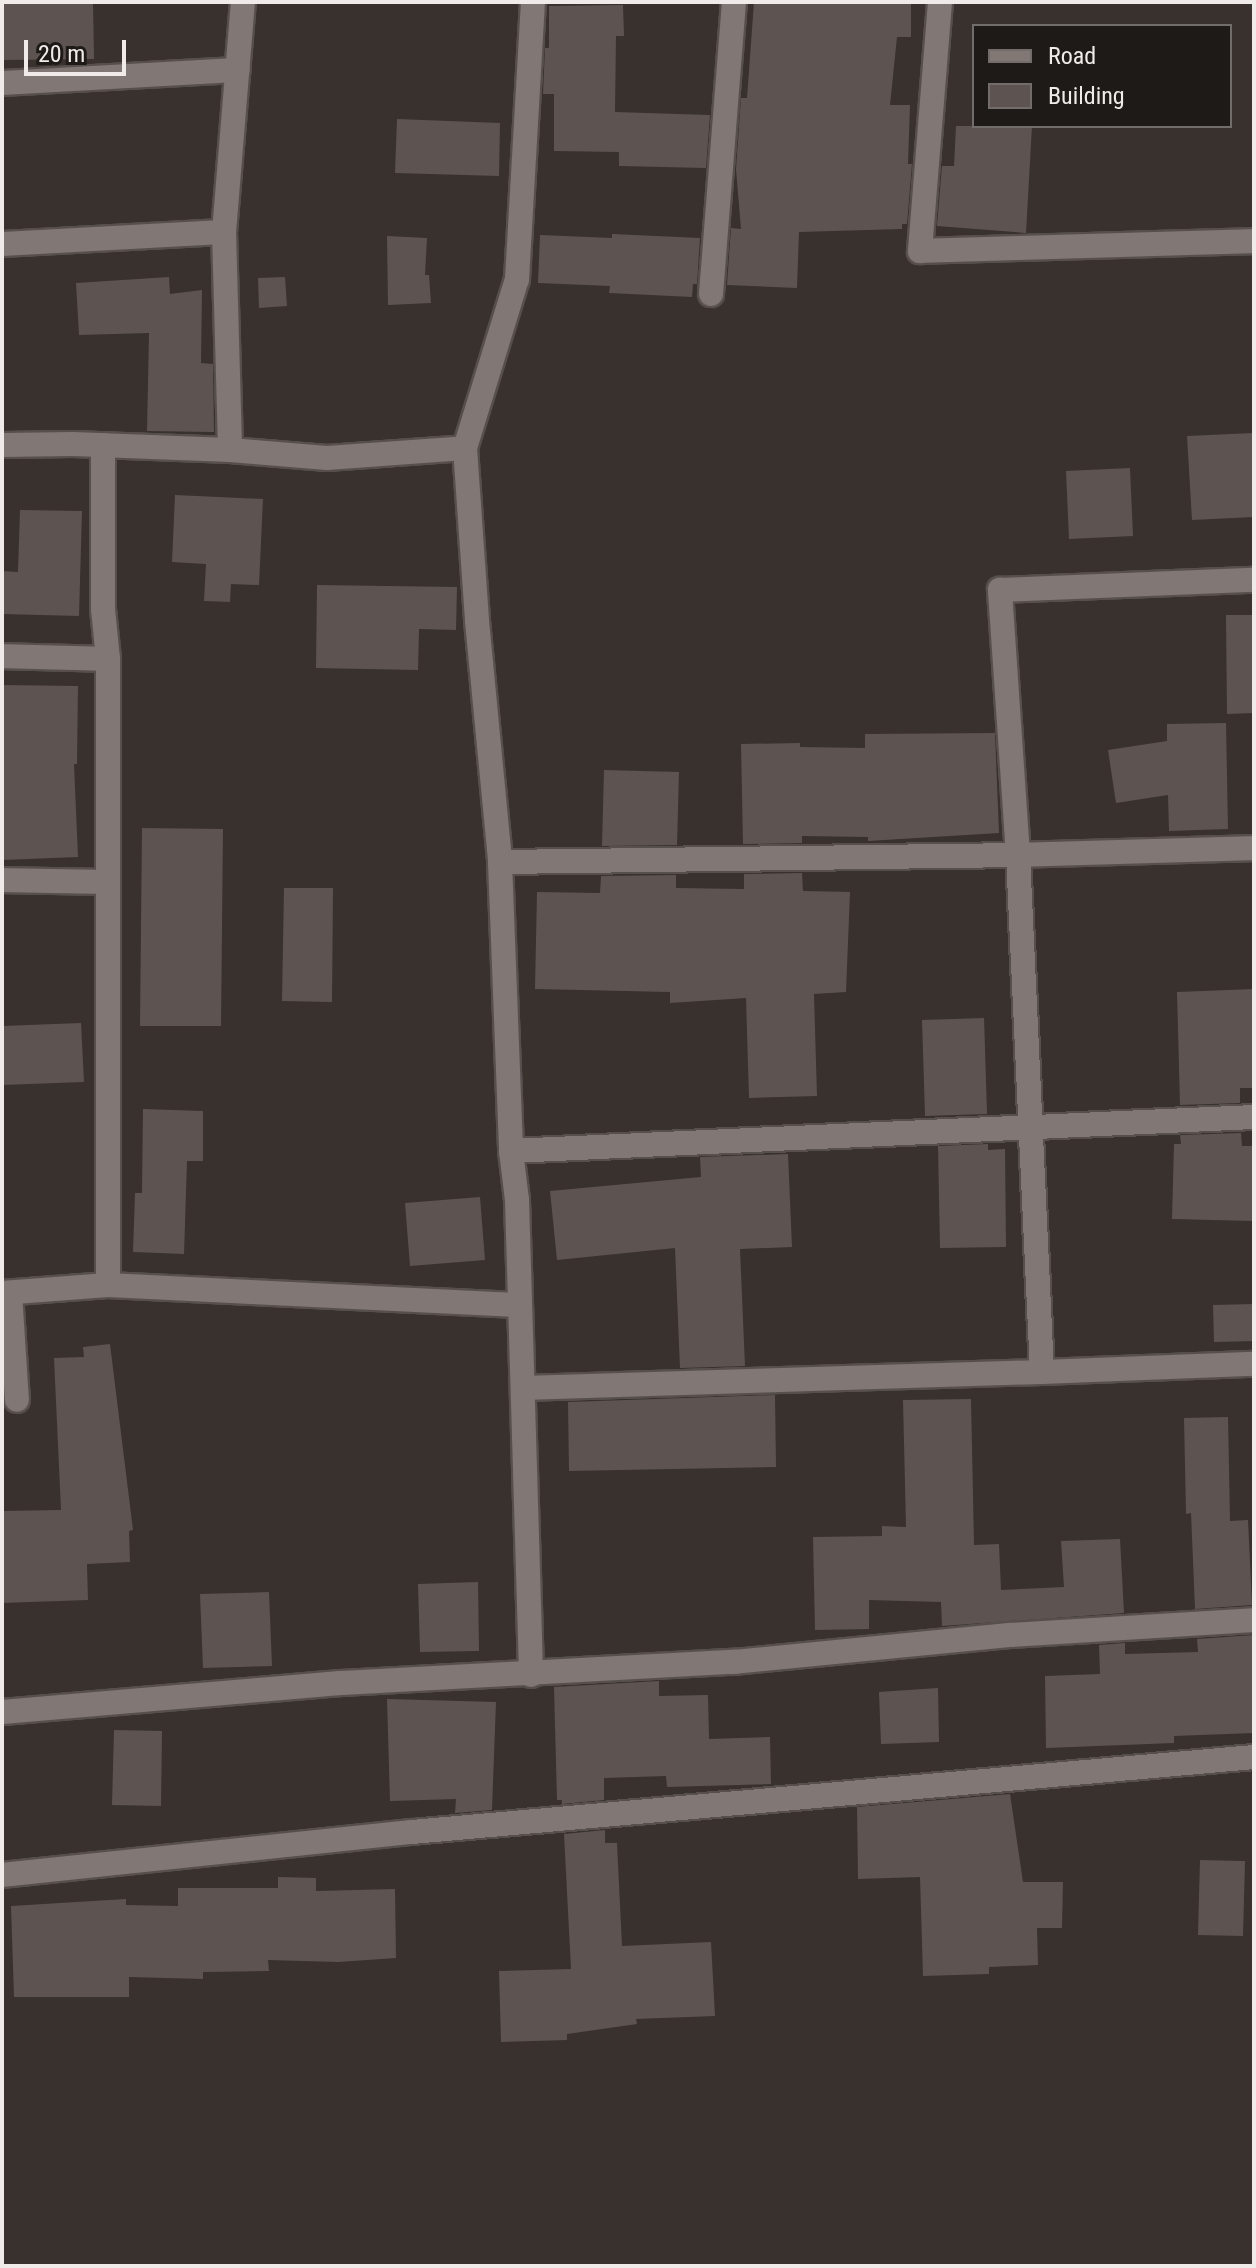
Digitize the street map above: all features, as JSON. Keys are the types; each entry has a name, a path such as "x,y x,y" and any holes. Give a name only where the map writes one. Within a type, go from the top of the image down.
{"street":[{"path":"230,450 224,232 243,2"},
{"path":"531,1675 520,1305 500,862 477,621 465,448 517,279 533,2"},
{"path":"711,294 734,2"},
{"path":"940,2 920,251 1254,241"},
{"path":"2,83 238,70"},
{"path":"2,244 224,232"},
{"path":"2,445 230,450 327,458 465,448"},
{"path":"103,445 103,609 108,659 108,1285"},
{"path":"1042,1372 1018,855 1000,590 1254,580"},
{"path":"2,656 108,659"},
{"path":"500,862 1018,855 1254,848"},
{"path":"2,880 108,882"},
{"path":"511,1151 1254,1117"},
{"path":"17,1400 6,1293 108,1285 520,1305"},
{"path":"523,1388 1254,1364"},
{"path":"2,1712 340,1683 734,1662 1010,1635 1254,1620"},
{"path":"2,1875 412,1832 1254,1757"}],"building":[{"path":"2,2 93,2 94,59 2,60"},
{"path":"754,2 911,2 911,37 897,37 890,105 910,105 908,164 912,164 907,224 902,224 902,229 799,232 797,288 727,285 731,228 741,229 736,169 741,98 747,98"},
{"path":"623,5 624,36 616,36 615,112 710,115 706,168 619,166 619,152 554,151 554,94 543,94 545,48 549,48 549,6"},
{"path":"397,119 500,123 499,176 395,173"},
{"path":"956,126 1032,128 1026,233 937,226 942,166 954,166"},
{"path":"612,234 700,238 697,284 693,284 692,297 609,293 610,286 538,283 540,235 612,238"},
{"path":"387,236 427,238 425,275 429,275 431,303 388,305"},
{"path":"169,277 170,294 202,290 201,363 213,364 214,432 147,431 149,333 79,335 76,283"},
{"path":"285,277 287,306 259,308 258,278"},
{"path":"1253,433 1254,517 1192,520 1187,436"},
{"path":"1130,468 1133,536 1069,539 1066,471"},
{"path":"175,495 263,499 259,585 231,584 230,602 204,601 206,564 172,562"},
{"path":"20,510 82,511 79,616 2,614 2,571 18,572"},
{"path":"317,585 457,587 456,630 419,629 418,670 316,668"},
{"path":"1226,615 1254,615 1254,713 1227,714"},
{"path":"2,685 78,686 77,764 74,764 78,857 2,860"},
{"path":"1226,723 1228,829 1169,831 1168,795 1116,803 1108,750 1167,741 1167,724"},
{"path":"995,733 999,833 868,841 868,837 802,836 802,843 743,844 741,744 800,743 800,747 865,748 865,734"},
{"path":"604,770 679,772 677,845 602,846"},
{"path":"142,828 223,829 221,1026 140,1026"},
{"path":"802,873 803,891 850,892 846,992 814,994 817,1096 749,1098 746,998 670,1003 670,992 535,989 537,892 600,893 601,876 676,875 676,888 744,889 744,874"},
{"path":"284,888 333,888 332,1002 282,1001"},
{"path":"1254,989 1254,1088 1240,1088 1240,1103 1180,1105 1177,992"},
{"path":"984,1018 987,1114 925,1116 922,1020"},
{"path":"81,1023 84,1082 2,1085 2,1026"},
{"path":"143,1109 203,1111 203,1161 187,1161 184,1254 133,1252 135,1193 142,1193"},
{"path":"1241,1133 1242,1146 1254,1146 1254,1221 1172,1219 1174,1144 1181,1144 1180,1135"},
{"path":"988,1144 988,1150 1005,1149 1006,1247 940,1248 938,1146"},
{"path":"788,1154 792,1247 740,1249 745,1366 680,1368 675,1248 557,1260 550,1191 701,1177 700,1157"},
{"path":"480,1197 485,1260 410,1266 405,1203"},
{"path":"1254,1304 1254,1341 1214,1342 1213,1305"},
{"path":"110,1344 133,1530 129,1531 130,1562 87,1564 88,1600 2,1603 2,1511 61,1510 54,1358 84,1357 83,1347"},
{"path":"775,1395 776,1467 569,1471 568,1402"},
{"path":"971,1399 974,1545 999,1544 1001,1590 1064,1587 1061,1541 1120,1539 1124,1613 942,1626 941,1602 869,1600 869,1629 815,1630 813,1537 882,1536 882,1526 906,1527 903,1400"},
{"path":"1228,1417 1230,1521 1248,1520 1252,1605 1195,1609 1191,1513 1186,1514 1184,1418"},
{"path":"478,1582 479,1651 420,1652 418,1584"},
{"path":"269,1592 272,1666 203,1668 200,1594"},
{"path":"1254,1635 1254,1733 1174,1736 1174,1743 1046,1748 1045,1676 1100,1674 1099,1645 1125,1643 1125,1654 1198,1652 1197,1639"},
{"path":"659,1681 659,1696 708,1695 709,1739 770,1737 771,1784 667,1787 666,1776 604,1778 604,1800 562,1804 562,1800 557,1800 554,1687"},
{"path":"938,1688 939,1742 881,1744 879,1692"},
{"path":"387,1699 496,1702 492,1810 455,1813 456,1799 390,1801"},
{"path":"114,1730 162,1731 161,1806 112,1805"},
{"path":"1010,1794 1023,1882 1063,1882 1062,1928 1037,1928 1038,1965 989,1967 989,1974 923,1976 920,1877 858,1879 857,1807"},
{"path":"605,1830 605,1843 617,1843 622,1946 711,1942 715,2016 636,2019 637,2024 567,2034 567,2040 501,2042 499,1971 571,1969 564,1834"},
{"path":"1200,1860 1245,1861 1243,1936 1198,1935"},
{"path":"278,1877 316,1878 316,1891 395,1889 396,1958 338,1962 268,1960 269,1971 203,1972 203,1979 129,1977 129,1997 14,1997 11,1906 126,1899 126,1905 178,1906 178,1888 278,1888"}]}
